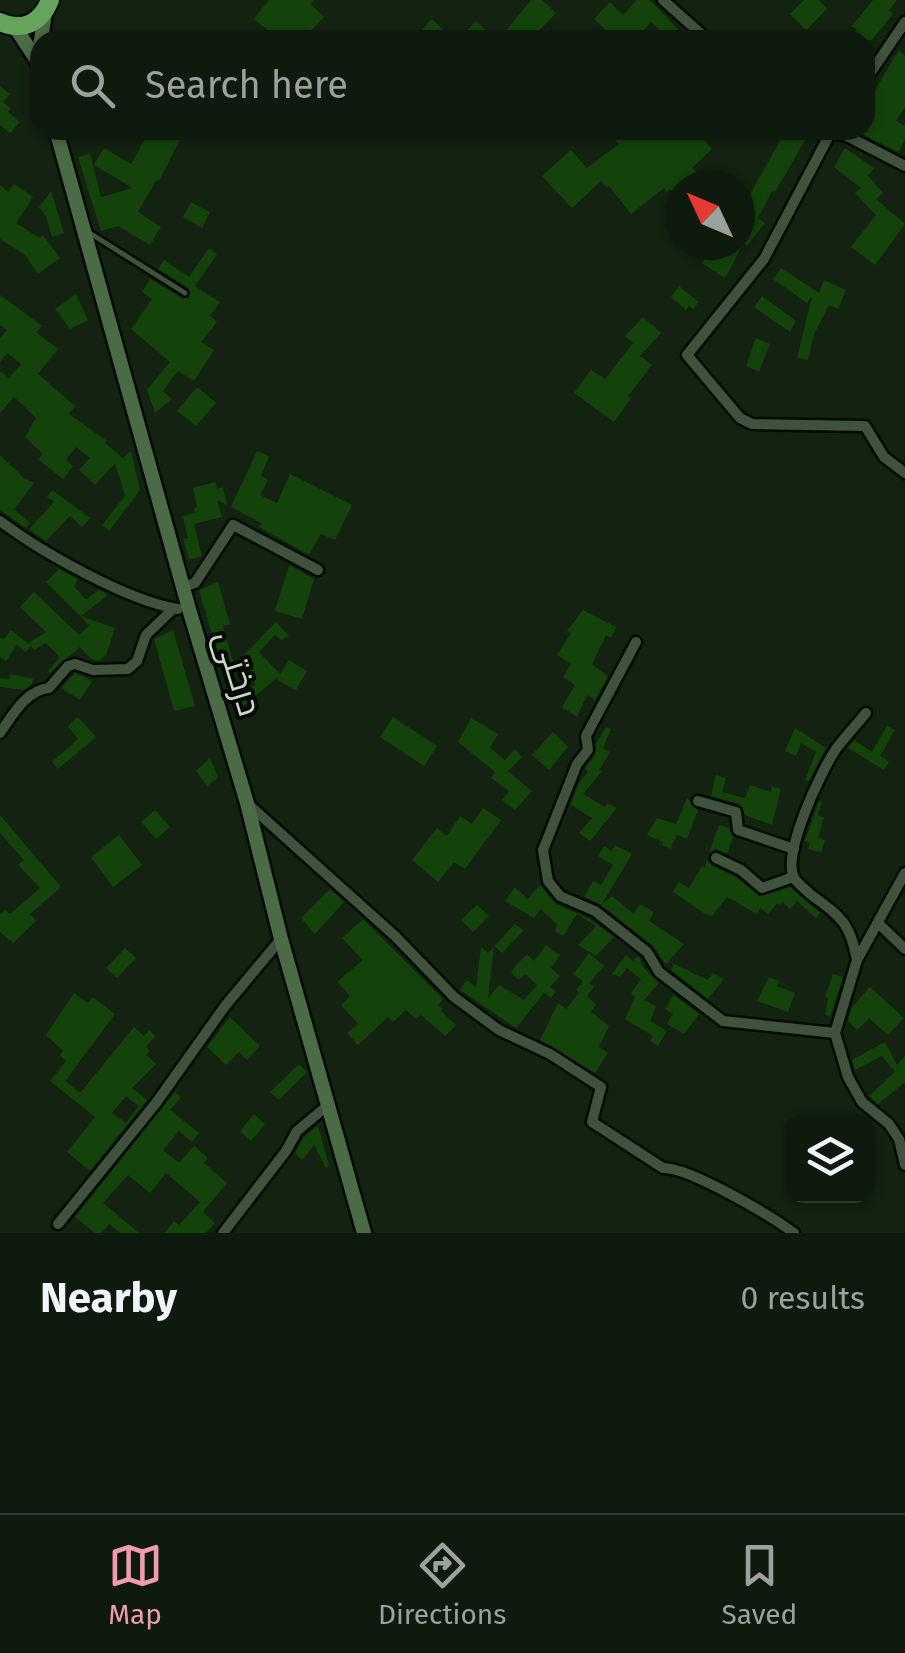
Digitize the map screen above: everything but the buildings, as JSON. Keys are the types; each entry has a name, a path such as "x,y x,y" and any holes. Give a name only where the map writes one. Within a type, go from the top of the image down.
{"highway":[{"path":"5,24 28,26 48,6"}],"street":[{"path":"663,0 697,30"},
{"path":"875,66 905,22"},
{"path":"5,24 30,55"},
{"name":"درختی","path":"59,140 183,587 181,609 247,803 326,1106 364,1233"},
{"path":"824,140 764,259 686,354 740,418 752,424 865,426 884,457 905,472"},
{"path":"855,140 905,166"},
{"path":"0,521 98,580 181,609"},
{"path":"183,587 195,583 233,525 318,570"},
{"path":"0,733 28,698 40,688 48,688 68,666 128,669 137,662 146,635 181,609"},
{"path":"636,642 586,736 588,750 577,764 543,850 548,881 560,896 595,911 647,952 659,972 723,1021 835,1034"},
{"path":"857,960 852,932 842,918 793,876 790,861 820,778 835,750 866,713"},
{"path":"698,801 736,812 737,830 794,849"},
{"path":"247,803 395,936 454,998 499,1030 550,1054 600,1087 592,1122 663,1168 674,1168 711,1186 794,1233"},
{"path":"716,858 741,870 762,888 793,876"},
{"path":"905,873 857,960 835,1034 848,1077 862,1102 889,1124 899,1138 905,1165"},
{"path":"879,924 905,949"},
{"path":"58,1224 156,1103 224,1006 281,939"},
{"path":"222,1233 297,1131 326,1106"}],"lane":[{"path":"81,228 185,293"}]}
